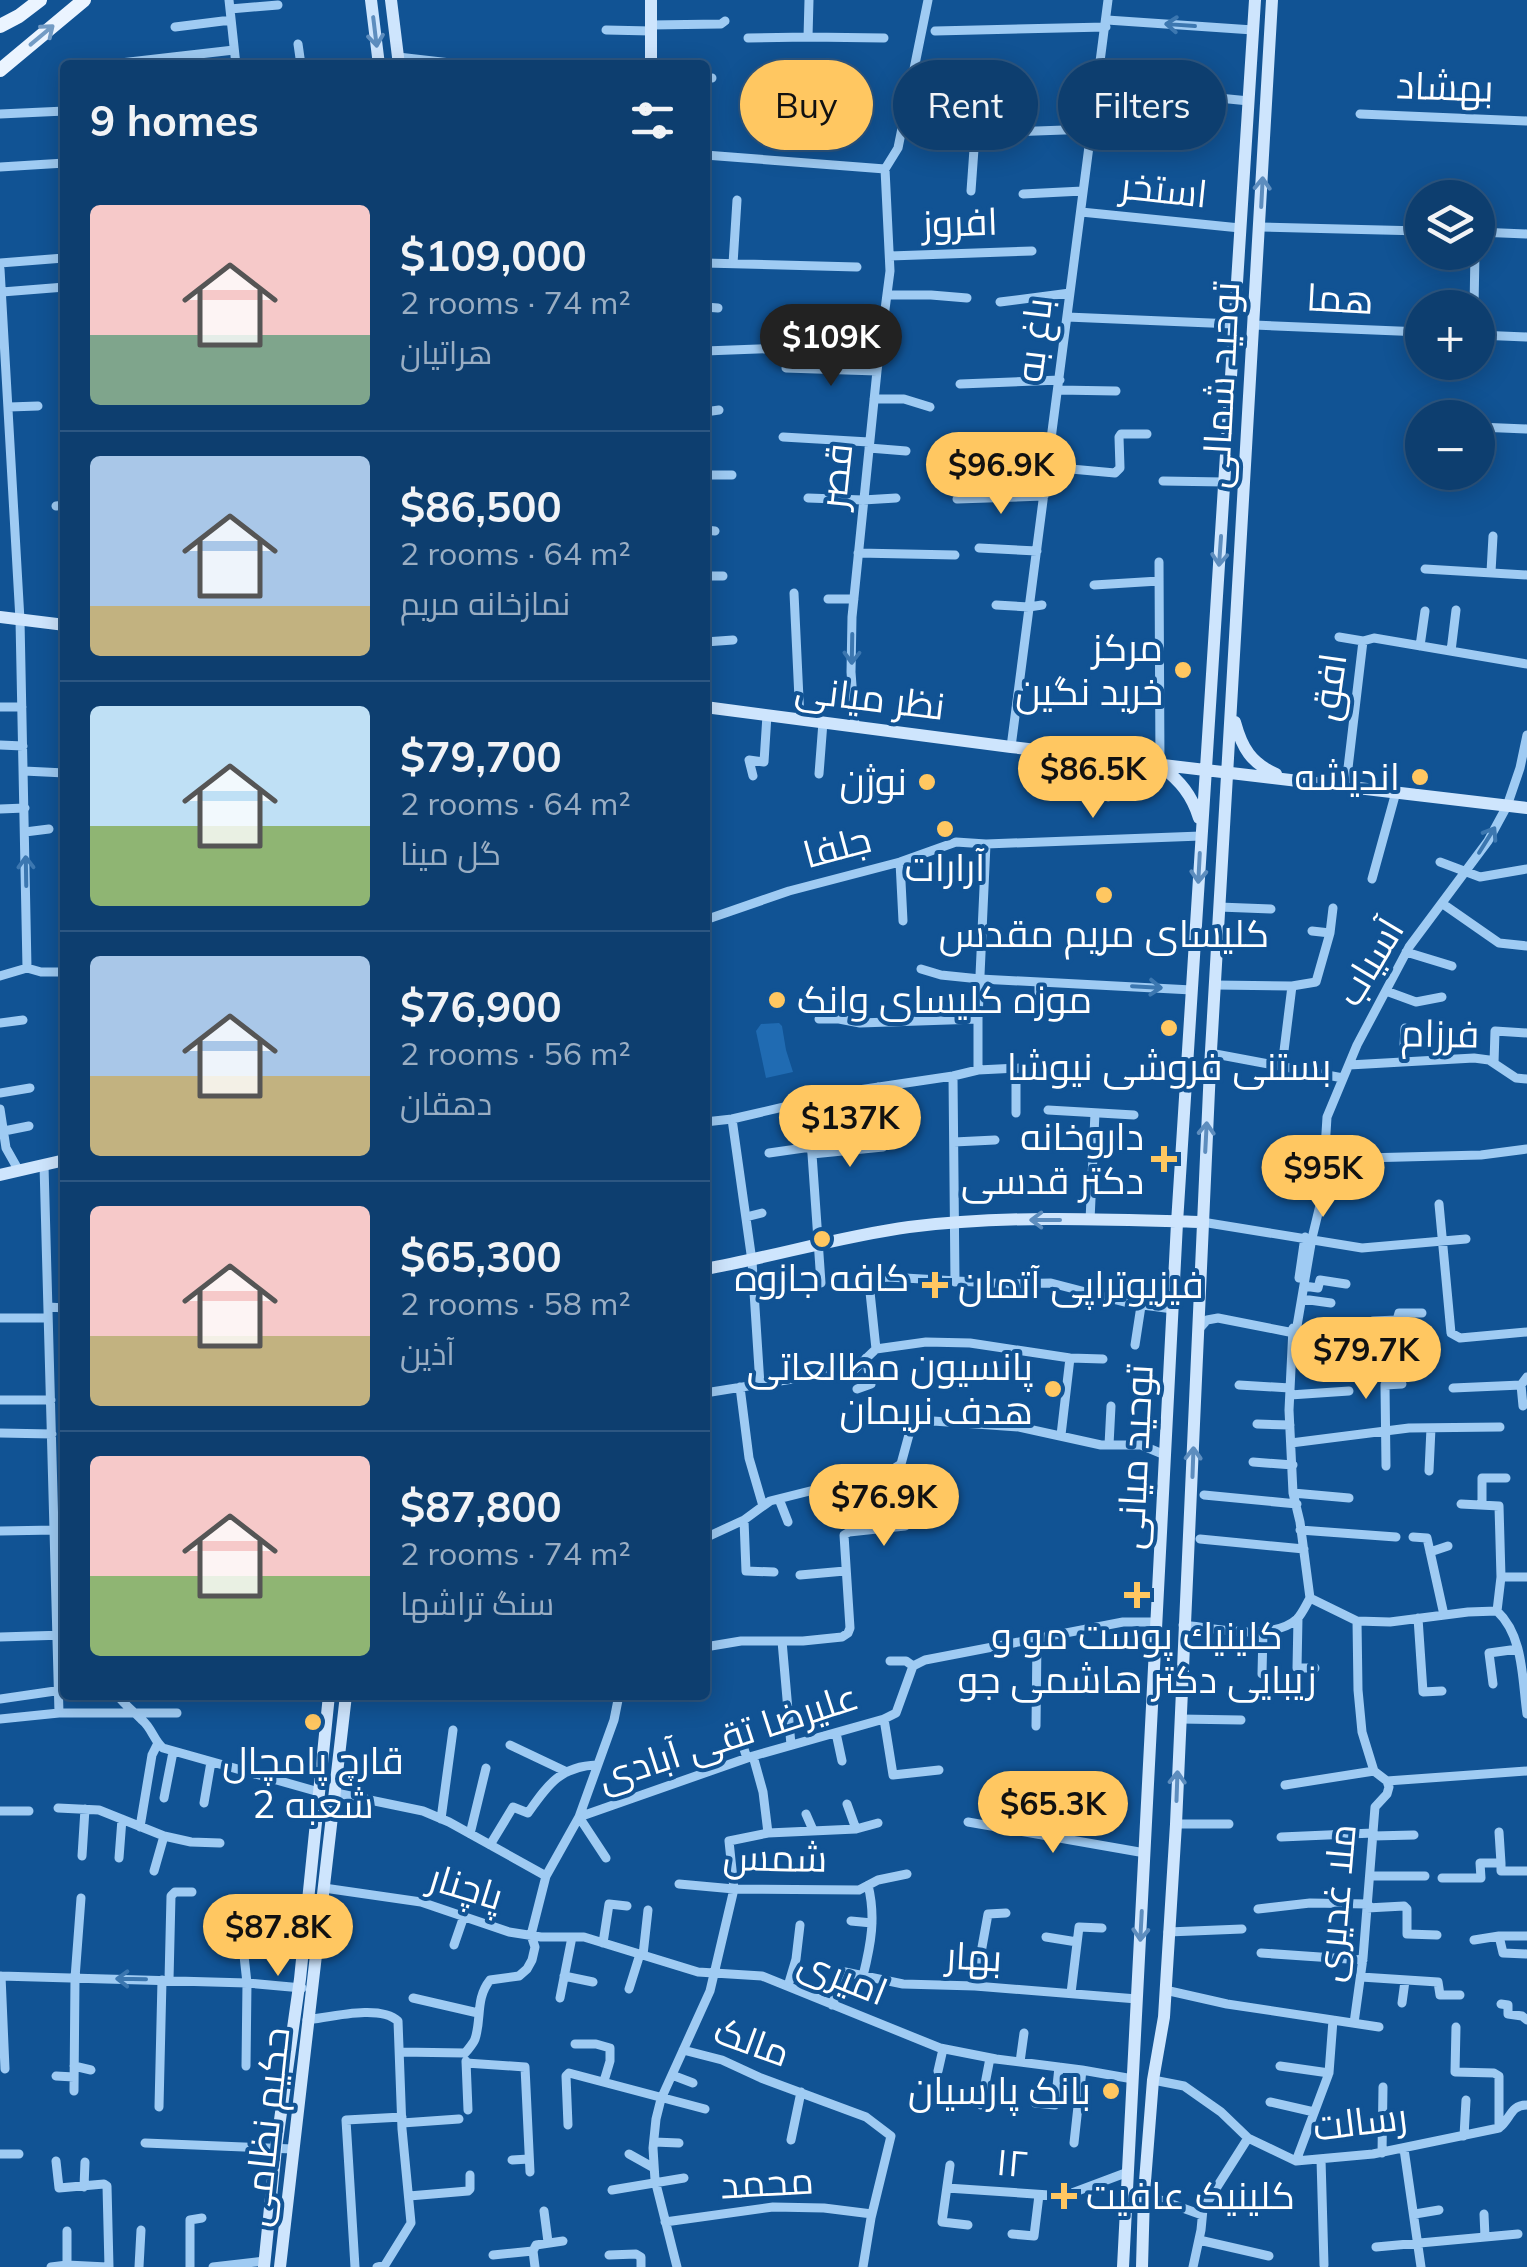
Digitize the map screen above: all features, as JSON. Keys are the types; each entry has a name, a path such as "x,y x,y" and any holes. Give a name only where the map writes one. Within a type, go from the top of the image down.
{"main road":[{"path":"0,26 40,0"},
{"path":"0,70 84,0"},
{"path":"371,0 378,60"},
{"path":"392,0 399,60"},
{"path":"651,0 651,60"},
{"name":"توحید شمالی","path":"1206,771 1254,0"},
{"name":"توحید شمالی","path":"1228,773 1272,0"},
{"path":"1238,262 1258,263"},
{"path":"0,617 60,624"},
{"name":"نظر میانی","path":"710,708 1527,808"},
{"path":"1232,708 1244,750 1256,764 1288,779"},
{"path":"1160,765 1188,793 1201,832"},
{"name":"توحید میانی","path":"1123,2267 1173,1309 1206,771"},
{"name":"توحید میانی","path":"1142,2267 1144,2194 1153,2080 1164,2017 1176,1824 1210,1053 1228,773"},
{"path":"0,1175 60,1161"},
{"path":"710,1268 906,1228 955,1223 1202,1222"},
{"name":"حکیم نظامی","path":"280,2267 307,2020 305,1988 329,1700"},
{"name":"حکیم نظامی","path":"264,2264 276,2148 324,1888 345,1700"},
{"path":"1129,2152 1148,2152"}],"street":[{"path":"808,38 809,0"},
{"name":"قصر","path":"855,726 851,672 854,599 890,256 885,169 898,148 928,0"},
{"name":"باغ به","path":"1101,60 1108,0"},
{"path":"175,27 230,10 278,5"},
{"path":"230,10 235,60"},
{"path":"606,30 726,21"},
{"path":"935,31 1106,23 1253,30"},
{"path":"748,38 884,38"},
{"path":"298,44 300,60"},
{"path":"147,60 234,50"},
{"path":"1226,99 1249,101"},
{"path":"0,114 60,111"},
{"name":"بهشاد","path":"1360,114 1527,120"},
{"path":"971,191 975,135 1058,131"},
{"name":"باغ به","path":"1011,747 1089,150"},
{"path":"710,156 885,169"},
{"path":"0,167 60,163"},
{"path":"1023,194 1084,191"},
{"path":"733,264 738,200"},
{"name":"استخر","path":"1081,212 1240,228"},
{"path":"1260,227 1405,231"},
{"path":"1495,233 1527,234"},
{"name":"افروز","path":"890,256 1032,250"},
{"path":"28,968 20,620 0,266 60,258"},
{"path":"710,263 857,267"},
{"path":"2,292 60,287"},
{"path":"1000,302 1070,294"},
{"name":"افروز","path":"887,295 967,298"},
{"path":"710,307 718,308"},
{"path":"1068,317 1234,324"},
{"name":"هما","path":"1254,324 1405,331"},
{"path":"1495,336 1527,337"},
{"path":"710,350 842,346"},
{"path":"786,368 876,371"},
{"path":"960,384 1059,385 1116,391"},
{"path":"874,399 904,399 930,408"},
{"path":"6,414 38,406"},
{"path":"710,411 719,410"},
{"path":"1495,428 1527,429"},
{"path":"1048,467 1115,473 1120,468 1121,434 1147,434"},
{"path":"783,437 906,451"},
{"path":"710,475 732,475"},
{"path":"1163,481 1224,482"},
{"path":"957,499 1044,496"},
{"path":"808,498 896,498"},
{"path":"0,500 14,500"},
{"path":"1491,572 1492,536"},
{"path":"0,542 16,542"},
{"path":"980,548 1036,551"},
{"path":"858,553 954,555"},
{"path":"1158,562 1160,765"},
{"path":"1425,568 1527,575"},
{"path":"710,576 724,576"},
{"path":"1094,585 1159,581"},
{"path":"794,593 800,720"},
{"path":"828,599 854,599"},
{"path":"996,604 1042,605"},
{"path":"1420,646 1425,610"},
{"path":"1451,651 1456,610"},
{"path":"1338,638 1363,641"},
{"name":"افق","path":"1346,786 1363,641 1374,638 1527,664"},
{"path":"710,642 732,640"},
{"path":"0,707 22,706"},
{"path":"753,776 749,760 764,762 767,716"},
{"path":"820,774 823,722"},
{"name":"آسیاب","path":"1308,1238 1322,1197 1327,1117 1343,1078 1406,952 1466,873 1507,806 1527,735"},
{"path":"0,745 23,746"},
{"path":"1108,797 1109,759"},
{"path":"24,771 60,773"},
{"path":"1372,879 1396,792"},
{"path":"0,809 25,808"},
{"path":"25,832 49,830"},
{"name":"جلفا","path":"710,918 956,842 986,844 1201,832"},
{"path":"978,1070 986,844"},
{"path":"900,862 903,921"},
{"path":"1440,862 1480,877 1527,869"},
{"path":"1443,904 1499,943 1527,946"},
{"path":"1219,907 1271,909"},
{"path":"1215,984 1314,984 1334,908"},
{"path":"1312,931 1330,933"},
{"path":"1406,952 1452,966"},
{"path":"0,976 28,968 60,972"},
{"path":"921,970 980,979 1192,990"},
{"path":"1038,982 1038,1017"},
{"path":"1282,1067 1292,986"},
{"path":"1386,991 1416,1002 1442,997"},
{"path":"819,1019 860,1024 978,1018"},
{"path":"0,1023 24,1020"},
{"path":"1403,1062 1404,1028"},
{"path":"1494,1063 1496,1031 1527,1034"},
{"path":"1210,1053 1343,1078"},
{"name":"فرزام","path":"1349,1065 1474,1058 1494,1063 1516,1078 1527,1079"},
{"path":"710,1121 978,1070 1039,1067"},
{"path":"1016,1069 1016,1113"},
{"path":"953,1076 955,1282"},
{"path":"769,1153 883,1147 878,1087"},
{"path":"0,1093 30,1088"},
{"path":"805,1101 821,1283"},
{"path":"0,1109 6,1148 18,1171"},
{"path":"1048,1110 1134,1115"},
{"path":"1090,1220 1094,1113"},
{"path":"732,1119 752,1261 760,1385"},
{"path":"4,1131 28,1126"},
{"path":"954,1142 995,1140"},
{"path":"1269,1158 1324,1164 1527,1149"},
{"path":"44,1165 60,1620"},
{"path":"1440,1204 1450,1333 1460,1338 1527,1332"},
{"path":"746,1217 762,1212"},
{"path":"1202,1222 1362,1248 1466,1239"},
{"path":"1294,1332 1304,1286 1308,1238"},
{"path":"1183,1625 1252,1632 1283,1628 1298,1618 1310,1598 1290,1444 1292,1325 1308,1238"},
{"path":"876,1349 870,1292 872,1281 887,1277 1051,1283 1141,1306 1173,1309"},
{"path":"1304,1286 1318,1288 1320,1280 1346,1284"},
{"path":"1302,1299 1331,1303"},
{"path":"1135,1345 1141,1306"},
{"path":"0,1318 60,1309"},
{"path":"1199,1328 1206,1320 1218,1318 1294,1332 1334,1349 1362,1346 1370,1337 1373,1321 1397,1320 1399,1313 1422,1313"},
{"path":"710,1392 854,1368 876,1349 926,1342 970,1343 1070,1358 1104,1359"},
{"path":"858,1389 870,1384 866,1358"},
{"path":"1061,1435 1070,1358"},
{"path":"1453,1388 1524,1381 1524,1406"},
{"path":"1386,1466 1385,1385 1402,1384"},
{"path":"1239,1385 1290,1391 1350,1391"},
{"path":"740,1388 749,1458 763,1506"},
{"path":"0,1400 60,1394"},
{"path":"1109,1445 1111,1406"},
{"path":"710,1646 848,1634 844,1536 849,1532 905,1526 901,1464 910,1430 918,1424 932,1421 1019,1427 1109,1445 1142,1446 1165,1455"},
{"path":"1258,1424 1290,1424"},
{"path":"1290,1444 1386,1431 1500,1426"},
{"path":"1430,1428 1430,1471"},
{"path":"0,1433 52,1434"},
{"path":"1254,1462 1293,1465"},
{"path":"710,1536 779,1499 890,1471 901,1464"},
{"path":"1482,1505 1482,1478 1506,1478"},
{"path":"1204,1495 1349,1498"},
{"path":"779,1499 788,1522"},
{"path":"1461,1504 1499,1506 1498,1611"},
{"path":"744,1520 746,1571 774,1572"},
{"path":"0,1531 54,1530"},
{"path":"1300,1530 1396,1537"},
{"path":"1413,1537 1427,1538 1444,1615"},
{"path":"1200,1538 1304,1548"},
{"path":"1430,1552 1448,1546"},
{"path":"800,1575 845,1570"},
{"path":"1500,1577 1527,1577"},
{"path":"1310,1598 1357,1621 1390,1622 1498,1611 1520,1644 1527,1714"},
{"path":"1298,1618 1298,1668 1314,1668"},
{"path":"1418,1618 1423,1692 1442,1691"},
{"name":"ملا غدیری","path":"1354,2023 1375,1807 1387,1794 1387,1781 1374,1771 1362,1732 1357,1621"},
{"path":"890,1661 906,1661 913,1666 925,1660 1124,1622 1157,1622"},
{"path":"1262,1674 1263,1631"},
{"path":"0,1638 60,1635"},
{"path":"1036,1726 1038,1639"},
{"path":"782,1641 792,1745"},
{"path":"1493,1684 1488,1653 1520,1644"},
{"name":"علیرضا تقی آبادی","path":"579,1817 750,1757 884,1720 896,1713 913,1666"},
{"path":"0,1699 60,1690"},
{"path":"59,1713 61,1700"},
{"path":"120,1700 144,1721 157,1745 172,1752 320,1792"},
{"path":"468,2110 466,2058 475,2040 483,1989 490,1980 519,1976 527,1970 535,1947 531,1936 546,1876 579,1817 614,1720 617,1700"},
{"path":"0,1719 59,1713 178,1713"},
{"path":"884,1720 893,1776 939,1770"},
{"path":"1180,1720 1241,1720"},
{"path":"441,1819 453,1730"},
{"path":"738,1731 764,1792 768,1832"},
{"path":"836,1733 842,1760"},
{"path":"510,1744 567,1772"},
{"path":"140,1827 157,1745"},
{"path":"164,1798 172,1752"},
{"path":"204,1803 211,1762"},
{"path":"490,1845 513,1807 528,1813 544,1788 567,1772 597,1764"},
{"path":"470,1834 486,1768"},
{"path":"1285,1785 1374,1771"},
{"path":"1387,1781 1527,1771"},
{"path":"336,1793 422,1811 546,1876"},
{"path":"847,1804 856,1828"},
{"path":"58,1808 98,1810 164,1836 220,1843"},
{"path":"82,1856 85,1810"},
{"path":"0,1811 29,1811"},
{"path":"806,1814 813,1830"},
{"path":"579,1817 606,1858"},
{"path":"119,1858 122,1819"},
{"path":"968,1822 1145,1852"},
{"path":"676,2267 656,2184 656,2119 661,2099 710,1991 734,1889 729,1841 768,1832 856,1828 878,1823"},
{"path":"1176,1824 1228,1824"},
{"path":"1499,1832 1501,1871 1527,1871"},
{"path":"1281,1837 1414,1835"},
{"path":"154,1871 164,1836"},
{"path":"1442,1878 1480,1878 1480,1863 1501,1863"},
{"name":"شمس","path":"679,1884 734,1889 859,1890 878,1880 907,1874"},
{"path":"1370,1876 1425,1876"},
{"name":"شمس","path":"863,1976 872,1940 873,1906 868,1885"},
{"name":"پاچنار","path":"324,1888 421,1902 531,1936"},
{"path":"158,2107 171,1896 175,1892 192,1892"},
{"path":"74,2091 80,1898"},
{"path":"1258,1909 1310,1903 1404,1906 1407,1934 1437,1935"},
{"path":"603,1943 609,1904 628,1906"},
{"path":"239,1910 247,1983 246,2066"},
{"path":"630,1988 642,1955 648,1910"},
{"path":"975,1986 988,1914 1006,1912"},
{"path":"454,1946 464,1916"},
{"path":"851,1921 872,1923"},
{"path":"788,1986 800,1925"},
{"path":"1071,1993 1079,1927 1102,1928"},
{"path":"1168,1932 1242,1929"},
{"name":"امیری","path":"531,1936 584,1937 698,1972 762,1976 943,2049 1133,2079"},
{"path":"1498,1936 1504,1953 1527,1954"},
{"path":"1474,1940 1527,1936"},
{"path":"560,1998 572,1937"},
{"path":"1046,1937 1077,1942"},
{"path":"1262,1953 1363,1960"},
{"path":"832,2005 846,1972 863,1976"},
{"path":"5,2069 0,1976 305,1988"},
{"path":"564,1976 593,1982"},
{"name":"بهار","path":"863,1976 904,1984 1137,1999"},
{"path":"1360,1977 1438,1982 1440,1995 1460,1995"},
{"path":"1402,2004 1405,1982"},
{"path":"1165,1990 1227,2004 1380,2026"},
{"path":"413,1998 478,2013"},
{"path":"1501,2004 1508,2005 1508,2014 1527,2020"},
{"path":"307,2020 389,2014 400,2028 402,2120 411,2227 383,2266"},
{"path":"1296,2161 1328,2073 1333,2020"},
{"path":"1456,2028 1454,2072 1494,2072 1499,2076 1499,2128"},
{"path":"1020,2062 1024,2032"},
{"path":"576,2044 610,2048 604,2081"},
{"path":"938,2071 943,2049"},
{"name":"مالک","path":"683,2050 722,2060 866,2117 891,2136 872,2214"},
{"path":"400,2052 525,2067 530,2172"},
{"path":"981,2105 990,2058"},
{"path":"1280,2066 1328,2073"},
{"path":"1035,2104 1055,2106 1059,2067"},
{"path":"56,2076 90,2070"},
{"path":"1074,2143 1082,2070"},
{"path":"568,2125 569,2072 706,2109"},
{"path":"672,2075 693,2083"},
{"name":"رسالت","path":"1153,2080 1184,2086 1248,2138 1296,2161 1382,2153 1499,2128 1514,2108 1527,2105"},
{"path":"1382,2153 1383,2087"},
{"path":"791,2140 801,2092"},
{"path":"1464,2136 1466,2100"},
{"path":"1270,2102 1314,2112"},
{"path":"355,2267 346,2120 459,2118"},
{"path":"1193,2267 1203,2209 1248,2138"},
{"path":"654,2142 679,2143"},
{"path":"145,2143 293,2149"},
{"path":"1404,2148 1422,2267"},
{"path":"0,2154 18,2154"},
{"path":"629,2154 654,2168"},
{"path":"1321,2158 1324,2264"},
{"path":"512,2160 530,2159"},
{"path":"52,2267 108,2267 107,2186 58,2188 56,2161"},
{"path":"84,2162 84,2187"},
{"path":"950,2165 942,2222 968,2226"},
{"name":"۱۲","path":"947,2188 1064,2196 1128,2172"},
{"path":"408,2196 468,2192 470,2175"},
{"path":"612,2190 684,2178"},
{"path":"1144,2194 1202,2216"},
{"path":"1012,2234 1034,2236 1039,2196"},
{"name":"محمد","path":"665,2222 773,2207 872,2214"},
{"path":"1414,2214 1439,2210"},
{"path":"544,2211 548,2242"},
{"path":"863,2267 872,2214"},
{"path":"1484,2214 1486,2237"},
{"path":"190,2267 190,2220 202,2218"},
{"path":"139,2267 140,2230"},
{"path":"66,2265 67,2231"},
{"path":"1376,2247 1518,2234"},
{"path":"1199,2240 1269,2256"},
{"path":"535,2267 536,2244 563,2241"},
{"path":"493,2255 533,2251"},
{"path":"507,2254 509,2267"},
{"path":"609,2255 636,2254 641,2257 640,2267"},
{"path":"213,2267 264,2264"}],"shaded area":[{"path":"779,1023 793,1072 766,1078 756,1031 761,1024"}],"place":[{"name":"مرکز خرید نگین","path":"1183,670"},
{"name":"اندیشه","path":"1420,777"},
{"name":"نوژن","path":"927,782"},
{"name":"آرارات","path":"945,829"},
{"name":"کلیسای مریم مقدس","path":"1104,895"},
{"name":"موزه کلیسای وانک","path":"777,1000"},
{"name":"بستنی فروشی نیوشا","path":"1169,1028"},
{"name":"داروخانه دکتر قدسی","path":"1164,1159"},
{"name":"کافه جازوه","path":"822,1239"},
{"name":"فیزیوتراپی آتمان","path":"935,1285"},
{"name":"پانسیون مطالعاتی هدف نریمان","path":"1053,1389"},
{"name":"كلينيك پوست مو و زيبايى دکتر هاشمی جو","path":"1137,1595"},
{"name":"قارچ پامچال شعبه 2","path":"313,1722"},
{"name":"بانک پارسیان","path":"1111,2091"},
{"name":"کلینیک عافیت","path":"1064,2196"}]}
